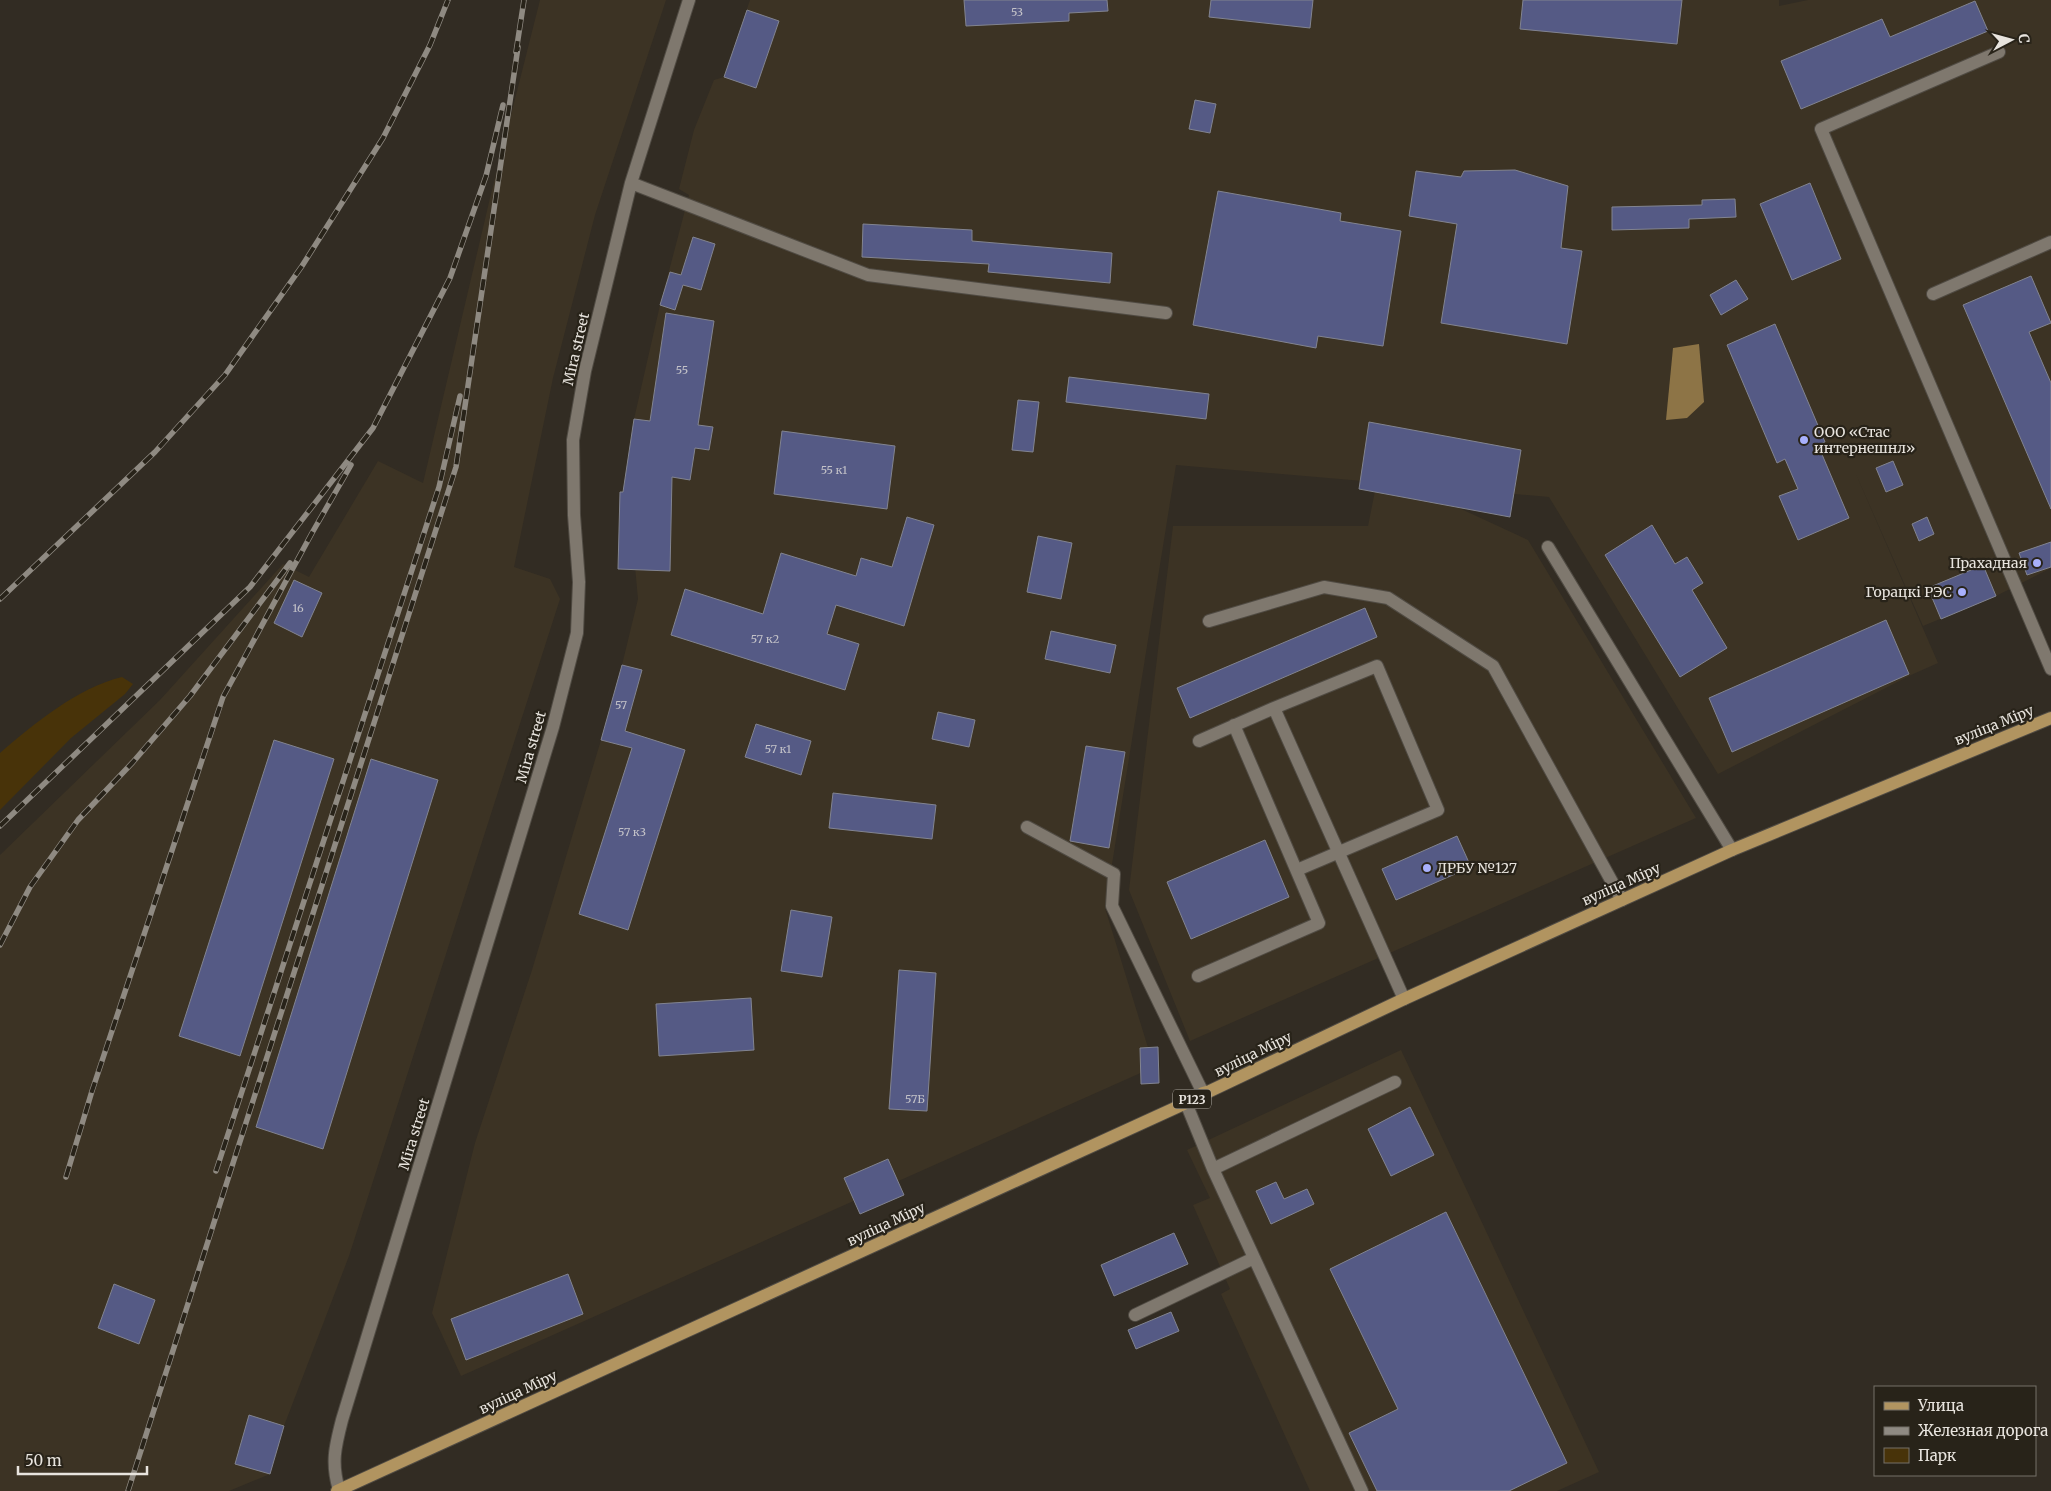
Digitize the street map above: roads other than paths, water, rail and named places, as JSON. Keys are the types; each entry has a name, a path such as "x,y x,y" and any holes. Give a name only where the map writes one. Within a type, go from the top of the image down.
{"main road":[{"name":"вуліца Міру","path":"338,1491 1186,1103 1203,1093 1210,1092 1404,999 1732,850 2051,718"}],"street":[{"name":"Mira street","path":"338,1491 334,1472 334,1449 342,1420 553,727 577,632 579,582 574,515 573,440 586,371 631,183 689,0"},
{"path":"1999,52 1821,128 2051,669"},
{"path":"631,183 868,275 1166,313"},
{"path":"1933,294 2051,242"},
{"path":"1548,547 1732,850"},
{"path":"1210,621 1324,588 1388,598 1493,666 1622,900"},
{"path":"1199,741 1377,666 1438,810 1337,851 1297,870"},
{"path":"1274,708 1404,999"},
{"path":"1198,976 1319,923 1234,725"},
{"path":"1027,827 1114,874 1112,906 1203,1093"},
{"path":"1213,1169 1395,1082"},
{"path":"1186,1103 1213,1169 1362,1491"},
{"path":"1135,1315 1254,1258"}],"railway":[{"path":"0,599 155,452 225,375 302,266 383,138 430,45 448,0"},
{"path":"516,52 524,0"},
{"path":"128,1491 456,467 518,47"},
{"path":"0,826 250,587 373,428 450,278 486,176 503,105"},
{"path":"216,1171 439,487 460,396"},
{"path":"66,1177 92,1091 223,697 351,465"},
{"path":"0,945 30,887 78,820 133,762 190,696 290,563"}],"place":[{"name":"ООО «Стас интернешнл»","path":"1804,440"},
{"name":"Прахадная","path":"2037,563"},
{"name":"Горацкі РЭС","path":"1962,592"},
{"name":"ДРБУ №127","path":"1427,868"}]}
